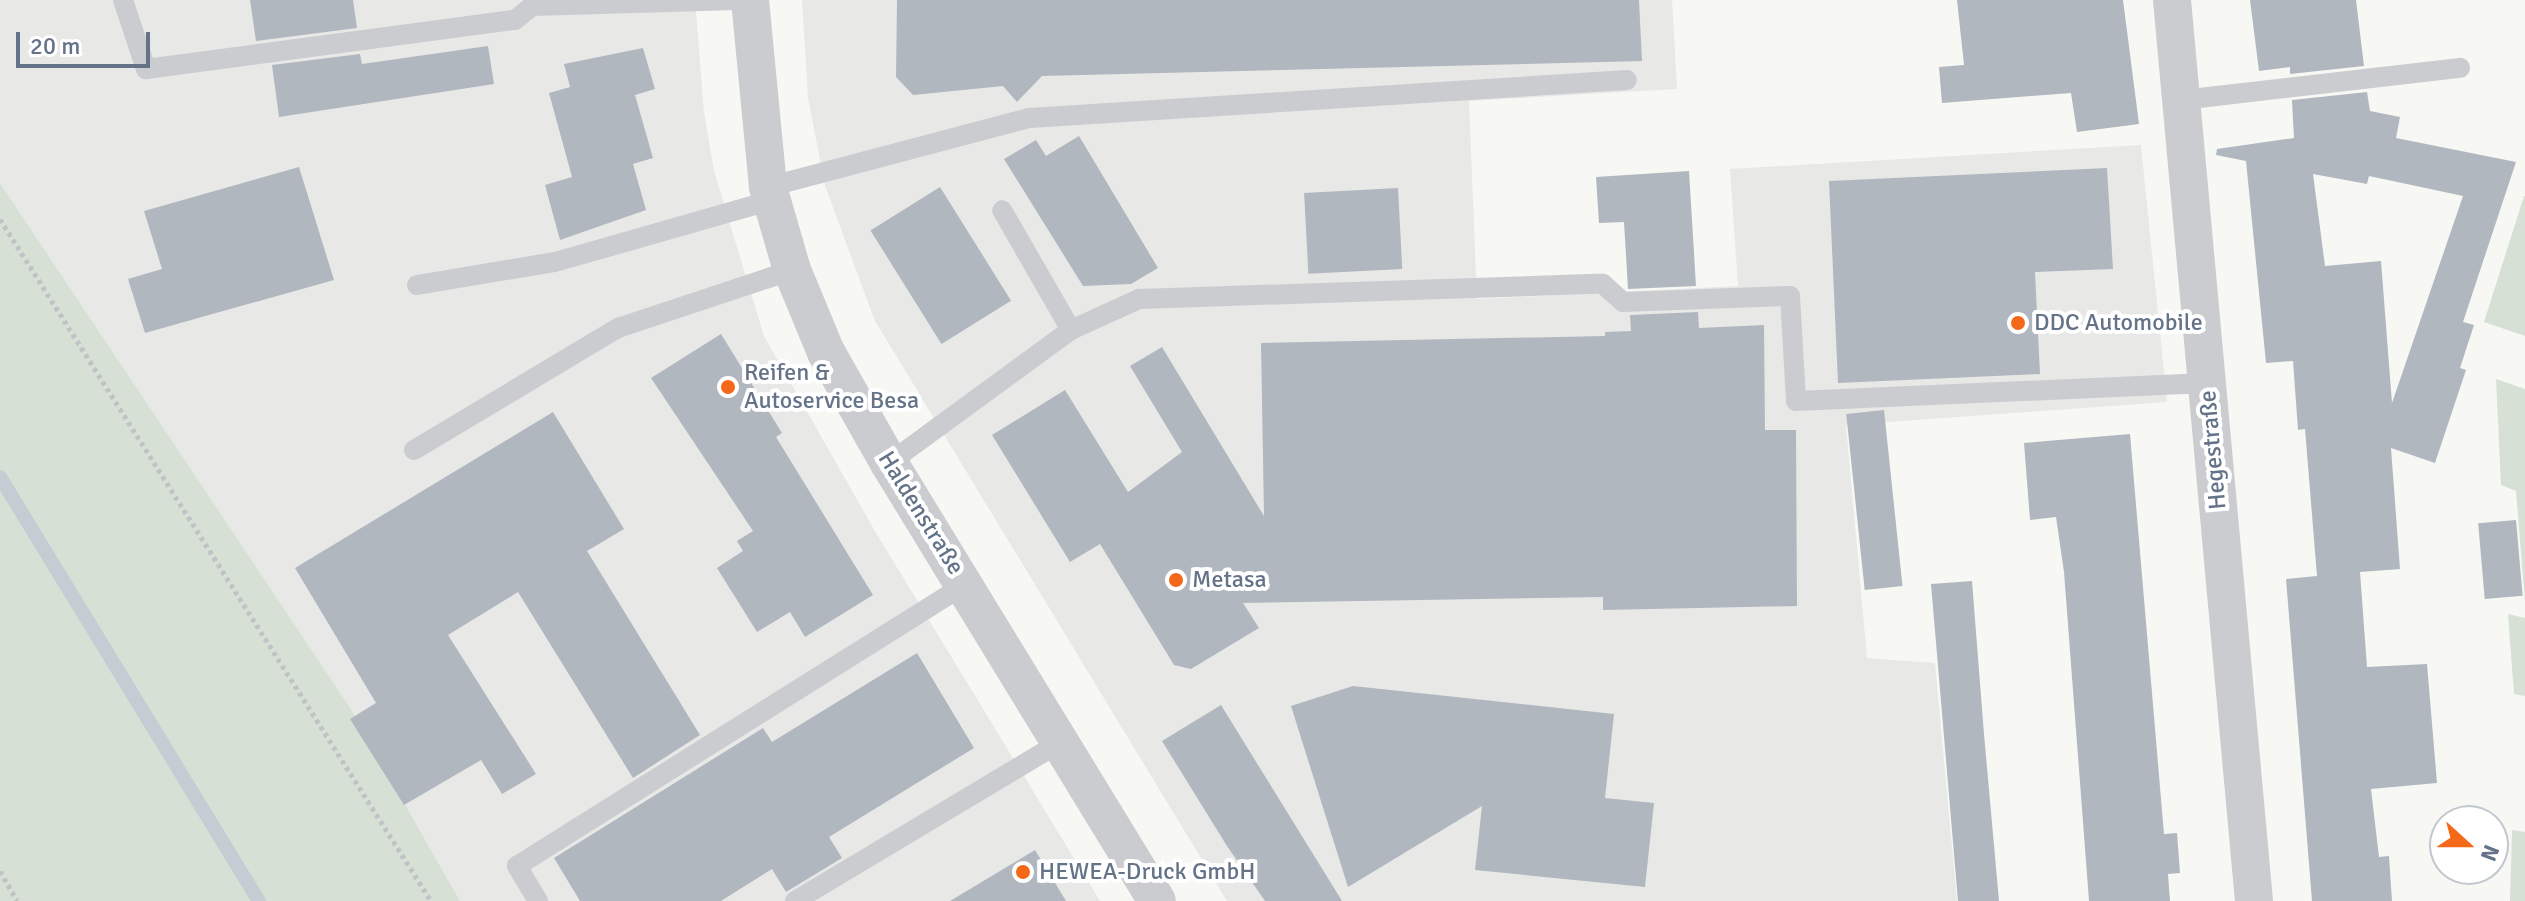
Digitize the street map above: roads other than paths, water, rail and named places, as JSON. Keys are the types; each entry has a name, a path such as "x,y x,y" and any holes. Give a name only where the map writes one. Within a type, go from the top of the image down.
{"street":[{"name":"Haldenstraße","path":"750,0 770,194 792,270 826,352 889,463 966,584 1157,901"},
{"name":"Hegestraße","path":"2172,0 2254,901"}],"lane":[{"path":"123,0 146,69 515,20 532,6 737,0"},
{"path":"2182,100 2460,68"},
{"path":"417,285 555,262 770,194 1030,118 1627,80"},
{"path":"1002,210 1071,330"},
{"path":"414,450 618,328 792,270"},
{"path":"889,463 1071,330 1139,299 1603,284 1623,302 1790,296 1796,401 2207,383"},
{"path":"538,901 517,866 966,584"},
{"path":"795,901 1061,742"}],"waterway":[{"path":"0,477 259,901"}],"place":[{"name":"DDC Automobile","path":"2018,323"},
{"name":"Reifen & Autoservice Besa","path":"728,387"},
{"name":"Metasa","path":"1176,580"},
{"name":"HEWEA-Druck GmbH","path":"1023,872"}]}
